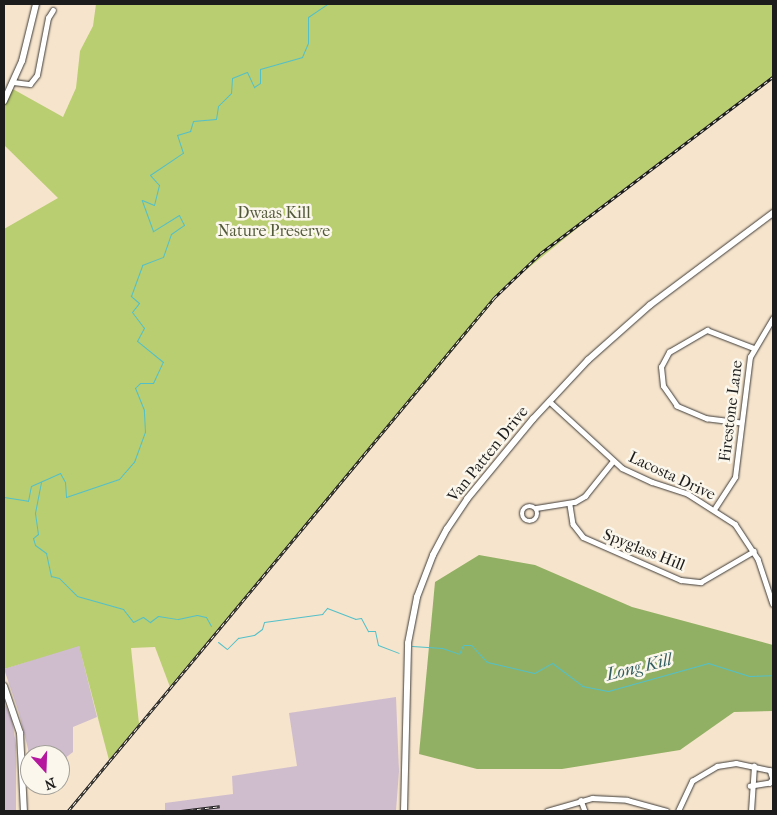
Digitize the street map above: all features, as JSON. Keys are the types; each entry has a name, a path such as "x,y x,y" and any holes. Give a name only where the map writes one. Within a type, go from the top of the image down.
{"street":[{"path":"4,102 28,39 36,4"},
{"path":"13,82 30,84 38,75 48,18 52,10"},
{"name":"Van Patten Drive","path":"404,811 408,643 417,597 427,568 439,543 467,499 549,401 588,360 650,305 773,213"},
{"name":"Firestone Lane","path":"715,508 735,478 747,368 754,348 773,318"},
{"path":"741,424 707,419 677,406 667,397 663,386 662,367 669,352 707,330 754,348"},
{"name":"Lacosta Drive","path":"549,401 613,462 715,508 734,524 754,551 766,578 773,604"},
{"path":"536,508 570,505 585,496 613,462"},
{"name":"Spyglass Hill","path":"570,505 573,524 583,538 670,577 694,583 705,580 754,551"},
{"path":"766,578 773,576"},
{"path":"4,686 20,732 24,811"},
{"path":"678,811 688,787 700,774 727,764 754,766 770,770 773,779 764,785 750,786"},
{"path":"751,811 750,786 754,766"},
{"path":"547,811 564,809 581,800 605,798 640,803 666,811"},
{"path":"581,800 585,811"}],"shaded area":[{"path":"79,645 97,717 73,727 73,752 70,754 70,745 27,745 19,713 4,669"},
{"path":"396,697 399,771 396,811 165,811 165,803 233,794 232,776 297,766 289,713"},
{"path":"4,702 12,720 16,745 16,811 4,811"}],"green space":[{"name":"Dwaas Kill Nature Preserve","path":"96,4 773,4 773,78 645,173 505,287 170,687 155,647 131,648 139,724 109,760 79,646 4,669 4,229 58,198 4,145 4,101 11,88 63,117 76,88 80,51 93,26"},
{"path":"479,555 535,565 632,607 773,645 773,711 734,712 680,750 562,769 477,769 419,754 435,582"}],"waterway":[{"path":"4,497 28,501 31,486 60,473 65,482 66,497 119,479 134,462 145,432 144,410 135,388 140,383 153,383 163,362 137,341 144,328 132,312 139,303 131,296 142,265 163,257 171,234 184,225 179,215 153,231 142,200 154,205 159,185 150,175 183,153 177,135 190,131 193,121 216,119 218,106 231,93 232,78 247,72 254,87 260,83 260,69 302,57 308,43 308,17 327,4"},
{"name":"Long Kill","path":"41,482 35,513 38,534 33,538 35,545 46,553 51,576 59,578 77,596 123,609 133,622 143,617 150,622 158,616 178,619 197,615 206,617 211,626"},
{"name":"Long Kill","path":"218,642 227,649 238,638 254,635 262,629 264,622 322,614 327,608 355,619 361,618 368,631 375,631 378,645 399,653"},
{"name":"Long Kill","path":"412,646 442,648 459,654 463,645 471,645 487,662 534,673 552,663 582,686 608,691 708,663 749,676 773,675"}],"railway":[{"path":"68,811 494,298 541,253 773,77"},
{"path":"181,811 220,806"}]}
